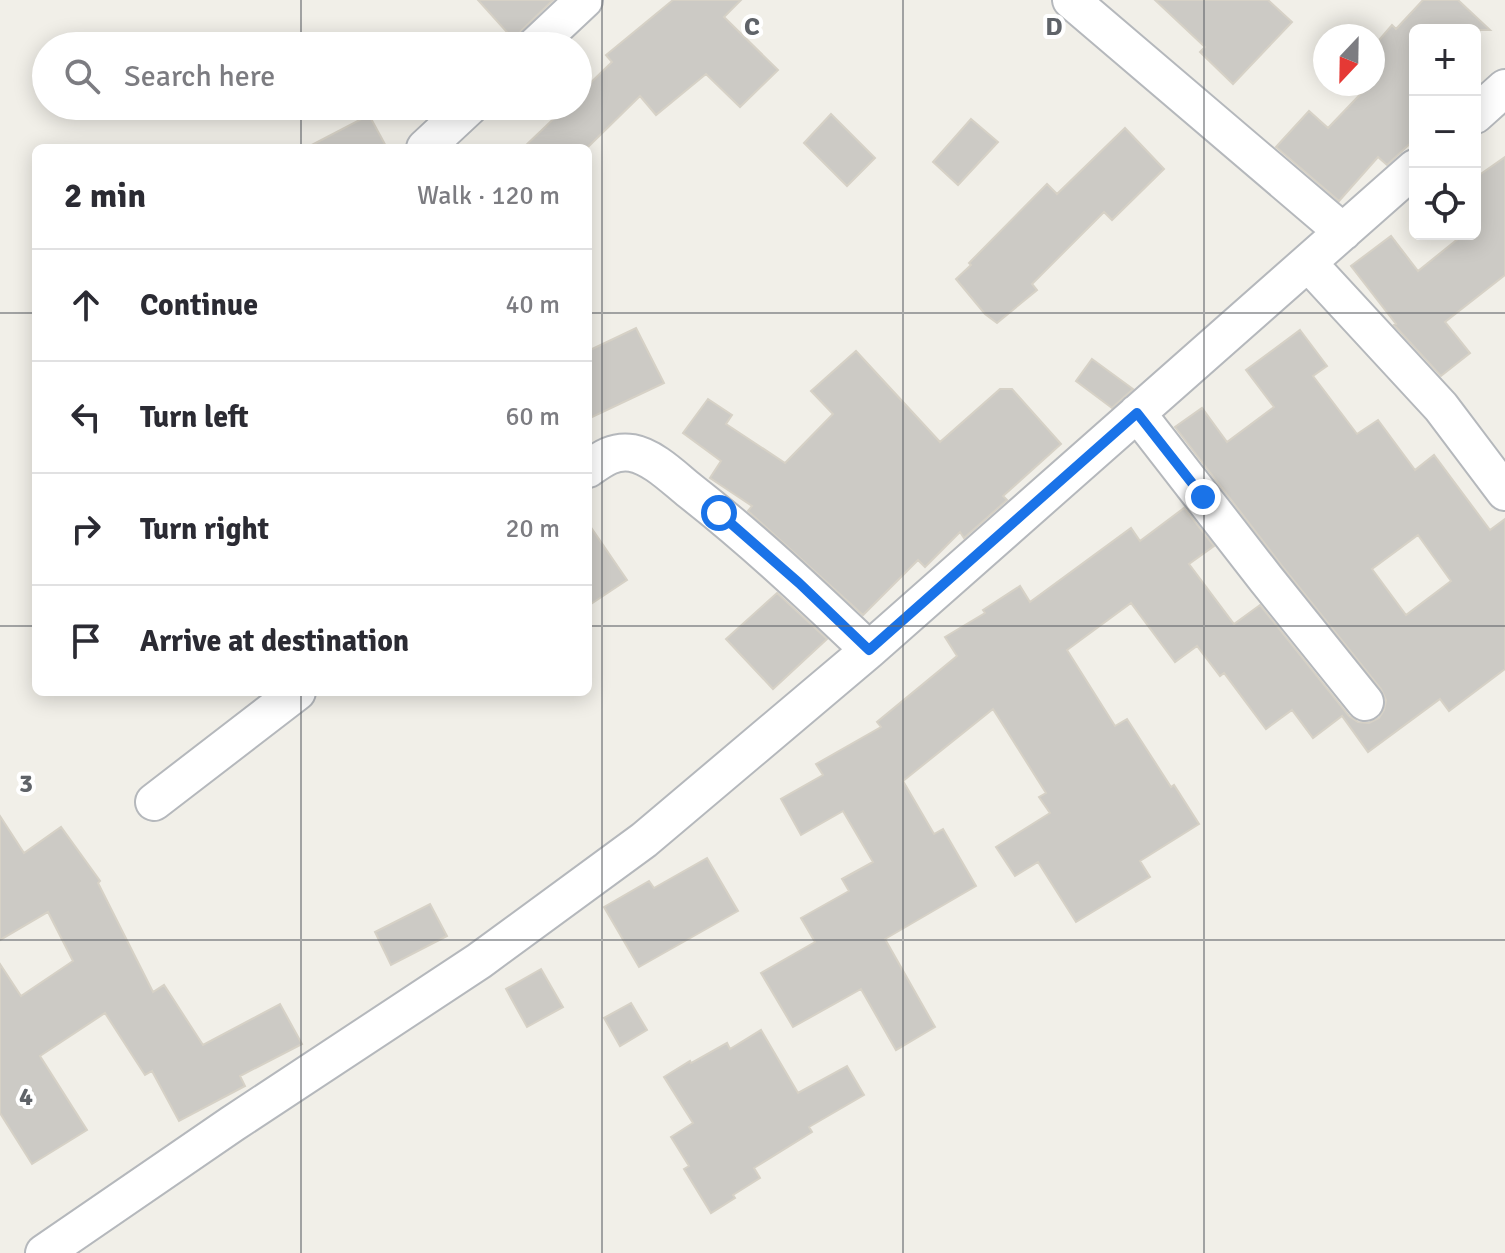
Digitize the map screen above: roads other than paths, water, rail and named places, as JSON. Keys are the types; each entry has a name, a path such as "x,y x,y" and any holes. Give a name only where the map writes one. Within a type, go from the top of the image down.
{"street":[{"path":"550,32 584,0"},
{"path":"1071,0 1343,232"},
{"path":"1481,110 1505,88"},
{"path":"429,144 455,120"},
{"path":"44,1253 479,961 644,840 869,650 1409,173"},
{"path":"1308,263 1441,407 1505,492"},
{"path":"1137,413 1365,702"},
{"path":"592,466 619,452 636,454 661,468 719,513 869,650"},
{"path":"154,802 292,696"}]}
